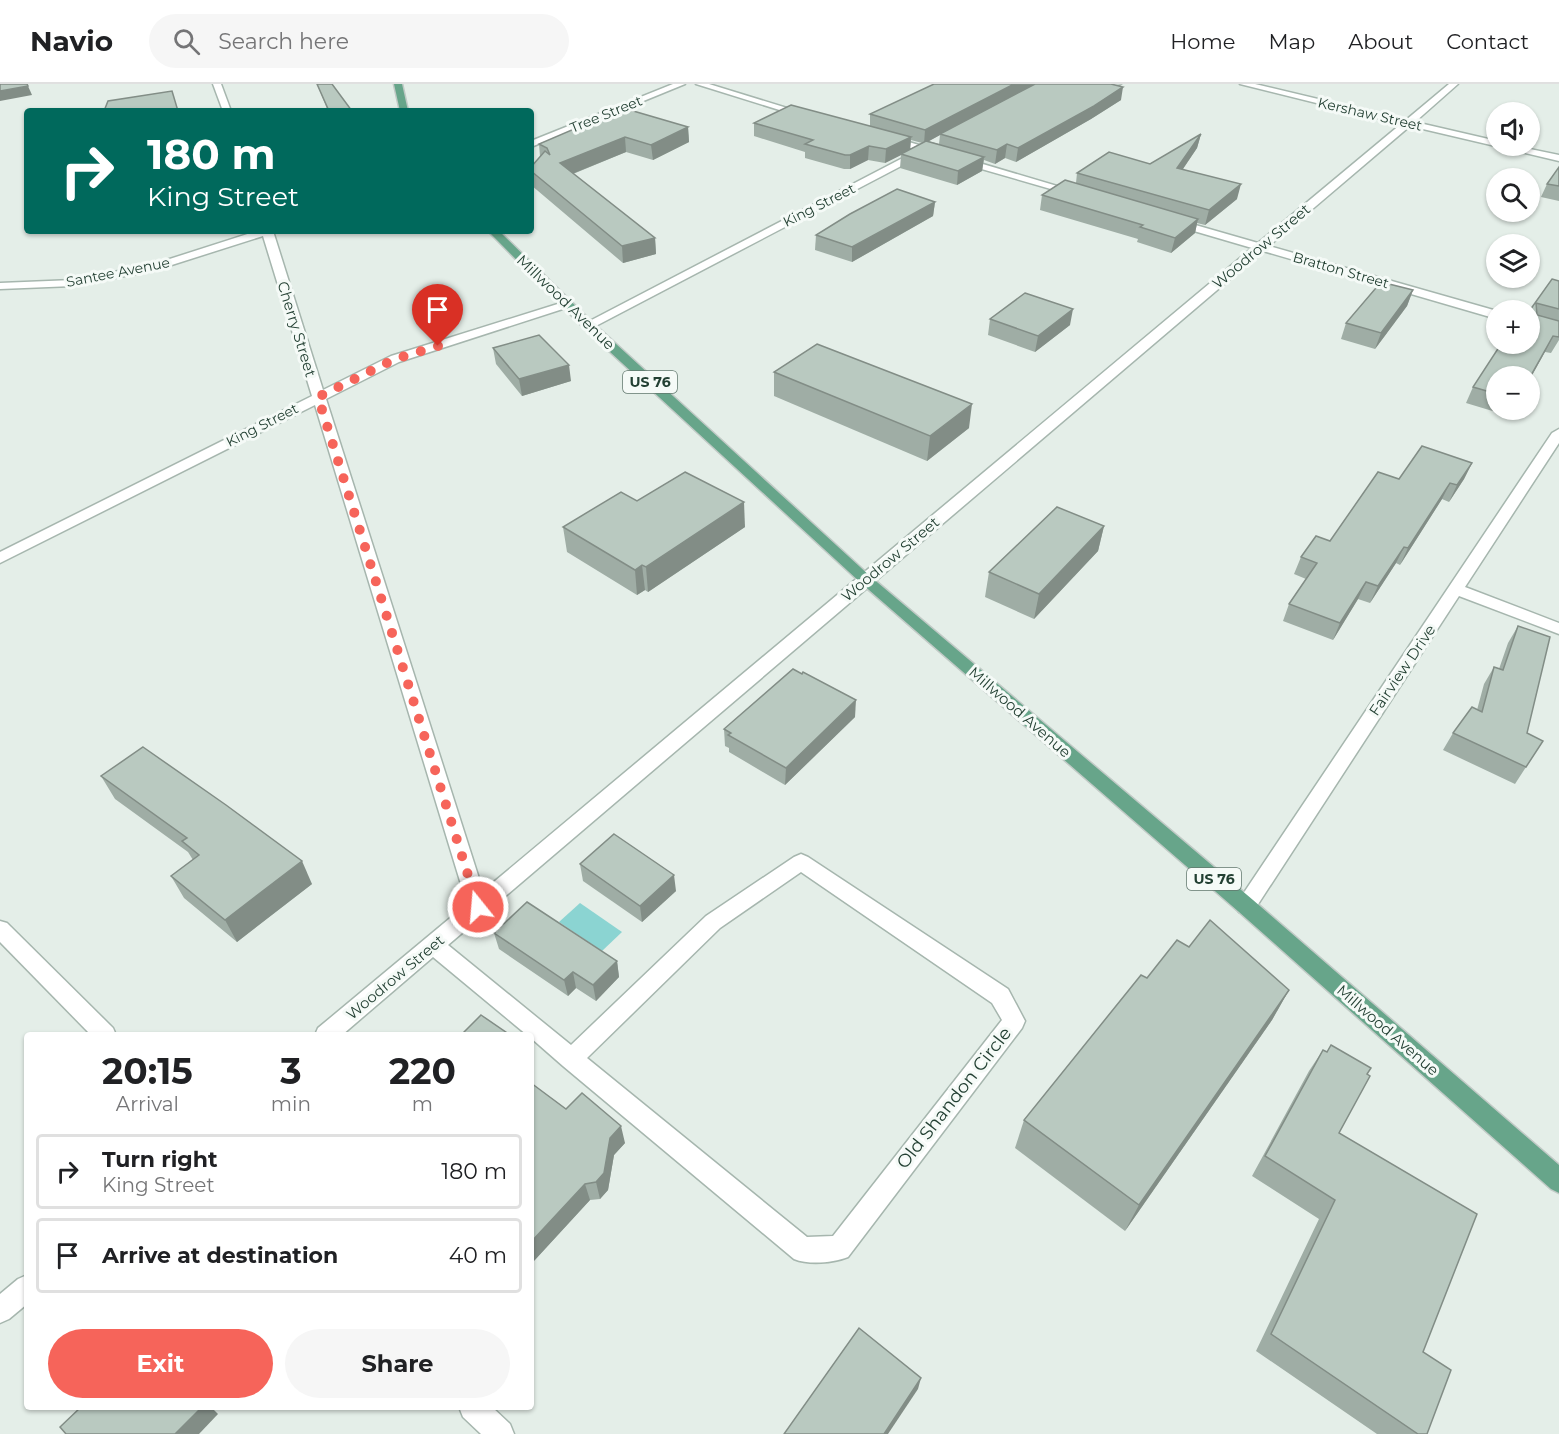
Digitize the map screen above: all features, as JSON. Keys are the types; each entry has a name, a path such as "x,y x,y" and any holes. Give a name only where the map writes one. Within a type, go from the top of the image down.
{"main road":[{"path":"398,84 403,108"},
{"name":"Millwood Avenue","path":"496,234 588,325 866,580 1246,906 1559,1181"}],"street":[{"path":"217,84 225,108"},
{"name":"Tree Street","path":"534,143 681,84"},
{"path":"700,84 819,119"},
{"name":"Kershaw Street","path":"1244,84 1486,141"},
{"name":"Woodrow Street","path":"330,1032 1454,84"},
{"path":"879,137 1086,196"},
{"name":"King Street","path":"588,325 935,144"},
{"path":"1540,154 1559,158"},
{"name":"Bratton Street","path":"1166,219 1486,312"},
{"name":"Santee Avenue","path":"0,286 73,283 156,267 258,234"},
{"name":"Cherry Street","path":"268,234 478,907"},
{"name":"King Street","path":"0,558 395,359 568,304"},
{"name":"Fairview Drive","path":"1246,906 1559,433"},
{"path":"1456,589 1559,629"},
{"name":"Old Shandon Circle","path":"433,945 571,1059 803,1250 839,1248 1014,1021 1000,996 801,862 713,922 571,1059"},
{"path":"0,929 102,1032"},
{"path":"0,1310 24,1290"},
{"path":"476,1410 500,1434"}],"water":[{"path":"580,903 622,932 602,951 559,922"}],"building":[{"path":"0,84 27,84 28,86 0,91"},
{"path":"317,84 332,84 350,108 328,108"},
{"path":"934,84 1014,84 925,130 870,114"},
{"path":"1035,84 1111,84 1123,87 1094,106 1018,148 1007,144 997,150 940,134"},
{"path":"172,91 177,108 105,108 108,101"},
{"path":"791,105 911,137 886,149 869,146 845,155 805,144 813,140 754,123"},
{"path":"623,108 688,127 651,145 625,137 560,163 655,238 622,246 534,173 534,164 545,151 550,155 547,148 539,144"},
{"path":"1201,134 1177,168 1241,184 1209,210 1077,173 1109,152 1150,164"},
{"path":"926,141 984,157 958,171 901,154"},
{"path":"1559,167 1559,186 1547,184"},
{"path":"1065,180 1198,219 1175,238 1140,227 1143,225 1042,195"},
{"path":"897,189 935,202 852,247 816,235 850,214"},
{"path":"1552,279 1559,281 1559,309 1540,304 1540,300 1537,300"},
{"path":"1381,282 1413,290 1381,333 1346,323"},
{"path":"1025,293 1073,309 1038,336 990,319"},
{"path":"1540,316 1559,321 1559,337 1553,336 1536,366 1487,366 1494,354 1540,354"},
{"path":"539,335 569,365 519,379 493,348"},
{"path":"817,344 972,404 930,436 774,372"},
{"path":"1486,367 1486,391 1473,387"},
{"path":"1422,446 1472,463 1457,485 1450,483 1408,548 1404,547 1378,586 1366,582 1340,623 1289,604 1317,563 1301,557 1316,536 1330,541 1378,472 1399,479"},
{"path":"685,472 744,502 646,567 642,565 635,570 563,527 621,492 637,501"},
{"path":"1057,507 1104,526 1039,594 989,572"},
{"path":"1518,626 1550,637 1527,733 1543,741 1526,767 1453,733 1472,707 1482,712 1494,667 1503,670"},
{"path":"793,669 856,700 786,768 728,735 731,733 724,729"},
{"path":"143,747 302,861 225,920 171,876 199,855 182,841 187,838 101,776"},
{"path":"614,834 674,875 640,906 580,864"},
{"path":"527,902 617,961 593,985 573,972 564,980 494,933"},
{"path":"1210,920 1289,990 1139,1205 1024,1120 1141,975 1147,978 1177,940 1189,947"},
{"path":"481,1015 506,1032 464,1032"},
{"path":"1331,1045 1371,1068 1367,1074 1370,1076 1339,1133 1477,1214 1423,1352 1451,1370 1427,1434 1418,1434 1271,1334 1335,1200 1265,1156 1323,1050 1327,1052"},
{"path":"534,1085 566,1109 582,1093 621,1126 610,1138 604,1173 596,1182 585,1184 534,1239"},
{"path":"859,1328 921,1378 884,1434 784,1434"},
{"path":"78,1410 199,1410 175,1434 66,1434 60,1427"}],"route":[{"path":"438,346 395,359 318,397 478,907"}]}
